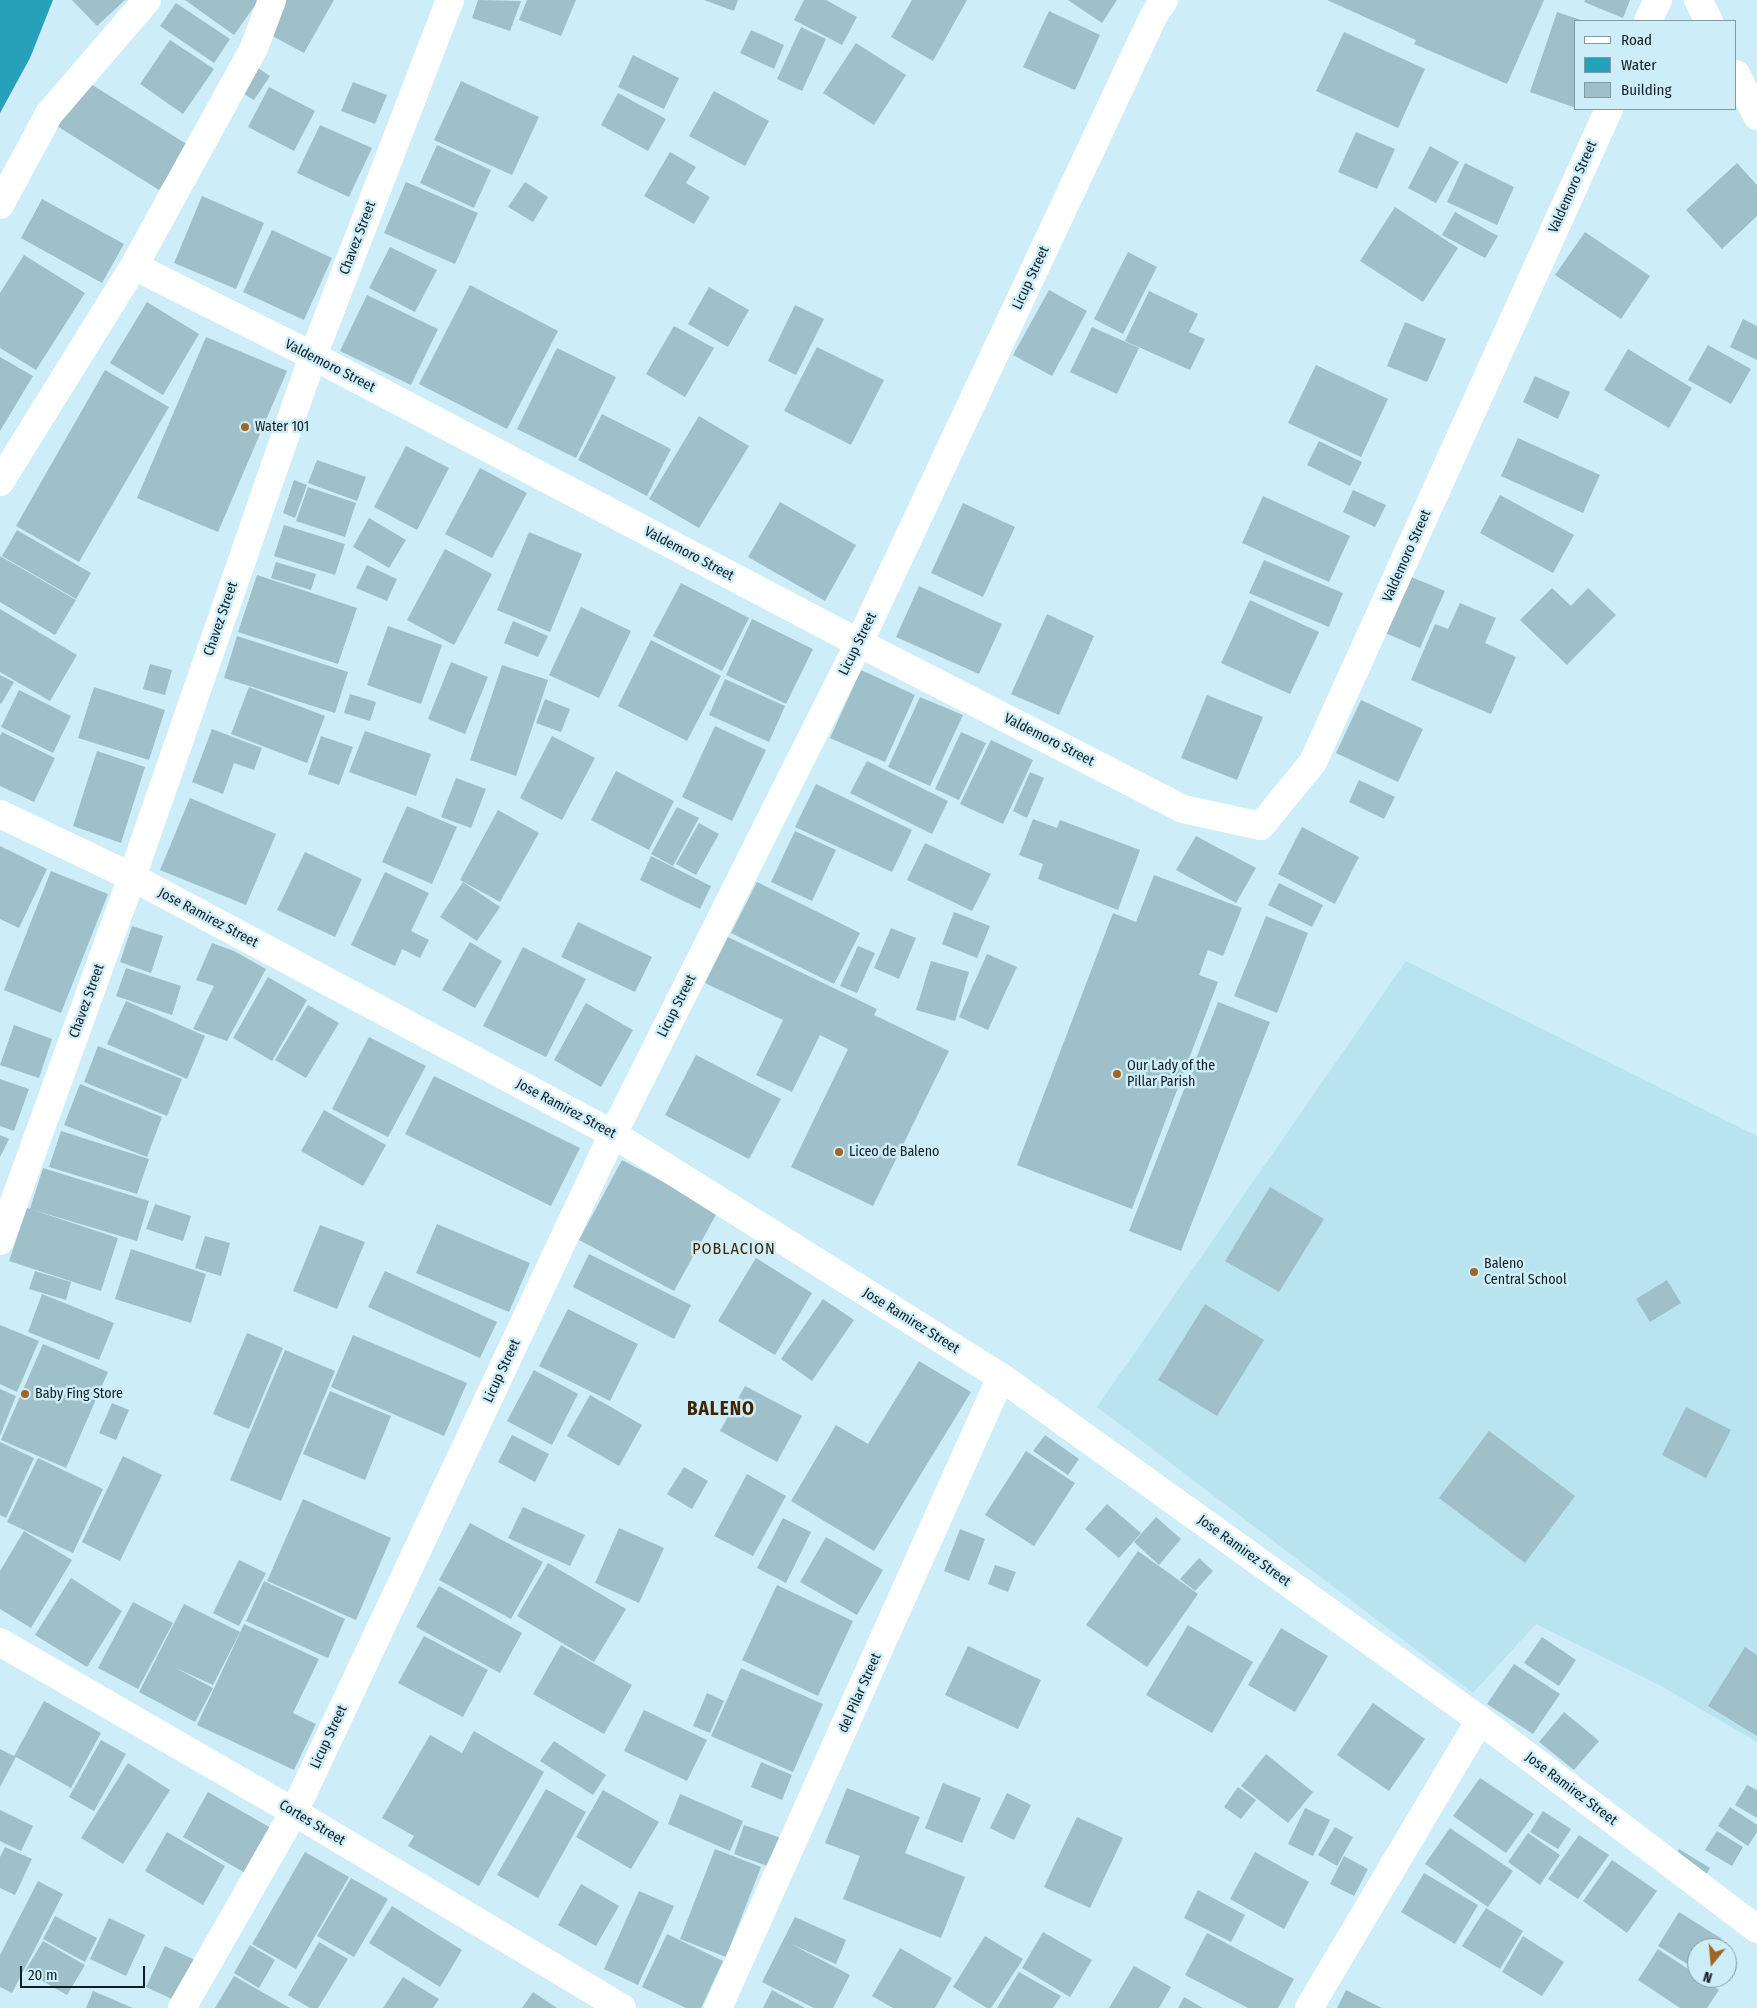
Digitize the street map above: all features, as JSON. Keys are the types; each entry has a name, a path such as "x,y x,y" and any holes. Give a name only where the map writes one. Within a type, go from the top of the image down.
{"street":[{"path":"0,205 49,114 147,0"},
{"path":"0,482 134,266 254,48 272,0"},
{"name":"Chavez Street","path":"0,1241 132,877 313,356 450,0"},
{"name":"Licup Street","path":"182,2008 294,1812 613,1134 859,643 1154,15 1164,0"},
{"path":"1648,20 1658,0"},
{"path":"1698,0 1708,20"},
{"path":"1737,76 1757,116"},
{"name":"Valdemoro Street","path":"134,266 313,356 859,643 1182,809 1261,826 1313,762 1609,110"},
{"name":"Jose Ramirez Street","path":"0,814 132,877 613,1134 1001,1377 1480,1720 1757,1929"},
{"name":"del Pilar Street","path":"718,2008 1001,1377"},
{"name":"Cortes Street","path":"0,1642 294,1812 622,2008"},
{"path":"1309,2008 1480,1720"}],"shaded area":[{"name":"Baleno Central School","path":"1406,961 1757,1136 1757,1742 1661,1686 1536,1624 1473,1693 1097,1407"}],"water":[{"path":"0,0 53,0 30,58 0,113"}],"building":[{"path":"72,0 125,0 97,26"},
{"path":"185,0 259,0 234,35"},
{"path":"286,0 334,0 304,53 267,33"},
{"path":"478,0 521,1 510,31 472,18"},
{"path":"527,0 576,0 561,36 519,20"},
{"path":"704,0 738,0 734,11"},
{"path":"804,0 826,0 857,17 842,45 794,20"},
{"path":"912,0 967,0 933,61 891,37"},
{"path":"1068,0 1117,0 1102,23"},
{"path":"1327,0 1544,0 1507,84 1414,44 1416,40"},
{"path":"1585,0 1630,0 1623,18 1584,2"},
{"path":"176,3 230,39 214,63 160,26"},
{"path":"1049,11 1100,35 1075,90 1023,67"},
{"path":"1557,12 1581,20 1574,20 1574,107 1530,92"},
{"path":"801,27 826,39 802,91 777,79"},
{"path":"751,30 784,45 774,69 740,53"},
{"path":"1344,32 1425,69 1398,128 1316,91"},
{"path":"170,40 214,69 183,114 140,84"},
{"path":"856,43 906,75 874,125 823,93"},
{"path":"633,55 679,78 664,109 618,87"},
{"path":"255,66 270,76 254,100 239,91"},
{"path":"86,81 188,145 159,190 57,126"},
{"path":"461,81 539,117 512,175 434,140"},
{"path":"353,82 387,95 375,124 341,111"},
{"path":"269,87 315,111 294,151 248,127"},
{"path":"714,91 769,121 745,166 689,136"},
{"path":"618,93 666,119 648,151 601,125"},
{"path":"320,125 372,148 349,197 297,173"},
{"path":"1356,132 1395,149 1377,189 1338,172"},
{"path":"437,145 491,170 474,208 420,183"},
{"path":"1430,146 1459,162 1436,203 1408,188"},
{"path":"670,152 696,167 686,183 710,197 694,224 644,196"},
{"path":"1465,163 1514,187 1497,225 1447,202"},
{"path":"1737,163 1757,185 1757,216 1722,249 1686,210"},
{"path":"406,182 478,213 455,264 384,233"},
{"path":"525,182 548,197 533,222 508,207"},
{"path":"202,196 264,223 236,289 174,263"},
{"path":"42,199 124,244 102,283 21,238"},
{"path":"1395,207 1458,248 1423,302 1360,261"},
{"path":"1455,212 1498,236 1485,258 1442,235"},
{"path":"272,230 332,258 304,320 243,292"},
{"path":"1585,232 1650,276 1621,319 1555,275"},
{"path":"390,247 437,270 415,312 369,288"},
{"path":"1128,252 1157,267 1123,334 1094,319"},
{"path":"24,255 85,293 36,370 0,348 0,293"},
{"path":"470,285 558,331 507,429 419,384"},
{"path":"709,287 749,310 728,347 688,324"},
{"path":"1049,290 1087,311 1052,376 1013,355"},
{"path":"1149,291 1198,314 1189,332 1205,339 1190,370 1125,341"},
{"path":"367,295 438,329 411,385 340,351"},
{"path":"147,302 199,334 163,395 110,363"},
{"path":"795,305 824,319 796,375 768,361"},
{"path":"1743,319 1757,326 1757,360 1730,347"},
{"path":"1405,322 1446,339 1427,382 1387,366"},
{"path":"674,326 714,348 685,397 646,374"},
{"path":"1092,327 1139,348 1117,394 1070,372"},
{"path":"206,337 287,371 218,532 137,498"},
{"path":"1708,345 1751,369 1731,404 1688,380"},
{"path":"817,347 884,380 851,445 784,411"},
{"path":"557,348 616,377 576,458 517,429"},
{"path":"1628,349 1692,388 1669,428 1604,390"},
{"path":"0,357 33,376 0,431"},
{"path":"1316,365 1388,399 1361,457 1288,423"},
{"path":"105,370 169,407 79,562 16,526"},
{"path":"1535,376 1570,392 1558,419 1523,402"},
{"path":"602,414 671,449 647,496 578,460"},
{"path":"699,416 749,446 699,528 649,499"},
{"path":"1518,438 1600,475 1583,513 1501,476"},
{"path":"1319,441 1362,462 1350,486 1307,465"},
{"path":"406,446 449,468 417,530 374,507"},
{"path":"317,460 366,477 357,501 308,483"},
{"path":"480,468 527,493 492,558 445,534"},
{"path":"294,480 307,485 295,518 283,513"},
{"path":"308,487 356,503 345,537 296,521"},
{"path":"1353,490 1386,505 1375,527 1343,512"},
{"path":"1500,495 1574,535 1553,573 1480,533"},
{"path":"1263,496 1350,536 1329,582 1242,543"},
{"path":"780,502 856,545 825,601 748,557"},
{"path":"963,503 1015,527 983,597 931,573"},
{"path":"369,518 406,540 389,568 353,547"},
{"path":"284,525 345,544 335,575 274,556"},
{"path":"17,530 91,573 76,599 2,556"},
{"path":"529,532 582,554 550,632 497,610"},
{"path":"445,549 492,574 454,645 407,620"},
{"path":"0,556 76,600 55,635 0,602"},
{"path":"1264,560 1343,593 1329,627 1249,593"},
{"path":"276,562 316,574 311,590 271,578"},
{"path":"367,565 397,579 387,601 356,588"},
{"path":"257,575 357,608 338,664 238,632"},
{"path":"1409,576 1445,591 1420,648 1385,633"},
{"path":"681,583 749,618 722,671 653,636"},
{"path":"919,586 1002,624 979,674 896,637"},
{"path":"1552,588 1571,606 1588,588 1616,615 1567,665 1520,620"},
{"path":"1250,600 1319,632 1290,694 1221,663"},
{"path":"1460,603 1496,618 1485,643 1516,657 1491,714 1411,680 1435,624 1448,629"},
{"path":"581,607 631,631 599,698 549,675"},
{"path":"0,609 77,655 50,701 0,672"},
{"path":"1047,614 1094,636 1059,715 1011,694"},
{"path":"752,619 813,649 786,704 726,675"},
{"path":"513,621 548,636 538,657 504,643"},
{"path":"388,626 442,645 421,704 367,685"},
{"path":"237,636 348,672 335,713 224,678"},
{"path":"651,640 721,676 687,741 618,706"},
{"path":"451,662 488,677 465,734 428,719"},
{"path":"150,664 172,670 165,695 143,689"},
{"path":"502,665 548,680 516,776 470,760"},
{"path":"861,670 915,695 885,762 830,738"},
{"path":"0,675 14,682 1,704 0,703"},
{"path":"725,679 785,706 769,742 709,715"},
{"path":"94,687 165,710 149,760 78,738"},
{"path":"249,687 325,716 307,763 231,734"},
{"path":"19,690 71,716 53,753 1,727"},
{"path":"350,694 376,702 370,721 344,713"},
{"path":"1207,695 1263,717 1237,780 1181,758"},
{"path":"920,697 963,715 930,786 888,767"},
{"path":"545,699 570,709 561,732 536,723"},
{"path":"1361,700 1423,729 1398,782 1336,753"},
{"path":"715,726 766,750 732,821 682,797"},
{"path":"212,729 262,748 254,770 234,763 223,794 192,782"},
{"path":"365,731 431,754 416,796 349,772"},
{"path":"2,732 55,758 34,802 0,786 0,736"},
{"path":"961,732 986,743 959,800 935,789"},
{"path":"321,736 353,747 339,785 308,774"},
{"path":"552,736 595,758 562,820 520,798"},
{"path":"991,740 1033,760 1003,824 960,804"},
{"path":"97,751 145,767 121,843 73,826"},
{"path":"867,761 948,801 932,834 850,793"},
{"path":"616,771 674,801 649,850 591,820"},
{"path":"1030,772 1044,778 1027,818 1013,811"},
{"path":"456,778 486,789 471,828 441,817"},
{"path":"1359,780 1395,797 1384,819 1349,802"},
{"path":"816,784 912,830 892,872 795,827"},
{"path":"190,798 276,834 246,905 160,870"},
{"path":"407,806 457,827 432,884 382,862"},
{"path":"677,807 699,818 673,866 651,854"},
{"path":"498,810 539,833 500,902 460,880"},
{"path":"1033,819 1057,828 1060,820 1140,850 1118,910 1038,879 1043,864 1019,855"},
{"path":"699,823 719,834 696,875 676,864"},
{"path":"1302,827 1359,857 1335,904 1278,874"},
{"path":"795,831 836,850 812,901 771,882"},
{"path":"1196,836 1256,868 1236,903 1176,870"},
{"path":"925,843 991,874 972,911 907,880"},
{"path":"0,846 47,869 19,928 0,919"},
{"path":"305,852 362,879 335,937 277,910"},
{"path":"651,856 711,886 700,909 640,880"},
{"path":"51,871 108,894 61,1013 4,990"},
{"path":"385,872 429,893 411,931 429,940 420,958 402,949 395,966 351,945"},
{"name":"Our Lady of the Pillar Parish","path":"1154,875 1242,908 1223,956 1208,950 1199,975 1218,982 1132,1209 1017,1165 1113,913 1136,922"},
{"path":"463,882 500,907 477,941 440,917"},
{"path":"757,882 860,933 834,984 731,933"},
{"path":"1279,883 1323,905 1312,927 1268,905"},
{"path":"954,912 990,926 977,958 942,944"},
{"path":"1266,916 1308,933 1277,1013 1234,996"},
{"path":"578,922 652,957 635,992 561,957"},
{"path":"132,926 163,936 151,973 120,962"},
{"path":"891,928 916,938 899,979 874,968"},
{"path":"728,937 877,1009 874,1015 949,1051 873,1206 791,1167 848,1049 820,1035 792,1092 756,1075 783,1020 705,983"},
{"path":"470,942 502,961 475,1008 442,990"},
{"path":"212,943 234,951 266,969 227,1041 193,1029 214,986 196,980"},
{"path":"858,946 875,953 857,993 840,986"},
{"path":"523,947 586,979 546,1057 483,1026"},
{"path":"987,954 1017,967 988,1030 959,1017"},
{"path":"931,961 969,972 955,1021 916,1010"},
{"path":"126,968 181,986 172,1015 116,996"},
{"path":"268,977 307,1000 272,1061 233,1038"},
{"path":"126,1001 205,1036 187,1079 107,1044"},
{"path":"1218,1002 1270,1022 1181,1251 1129,1231"},
{"path":"586,1003 633,1030 601,1087 554,1060"},
{"path":"308,1005 339,1023 306,1078 275,1060"},
{"path":"14,1025 52,1039 39,1078 0,1065"},
{"path":"369,1037 426,1066 388,1137 332,1109"},
{"path":"98,1046 182,1079 167,1116 84,1082"},
{"path":"696,1055 781,1099 749,1159 665,1115"},
{"path":"434,1076 580,1148 551,1206 405,1134"},
{"path":"0,1079 29,1089 14,1131 0,1126"},
{"path":"80,1084 162,1117 147,1157 64,1125"},
{"path":"324,1110 386,1145 363,1186 301,1151"},
{"path":"61,1131 149,1159 137,1194 49,1167"},
{"path":"0,1135 9,1139 0,1157"},
{"path":"622,1160 718,1211 674,1291 579,1240"},
{"path":"43,1168 149,1201 137,1241 30,1209"},
{"path":"1270,1187 1324,1219 1279,1292 1225,1261"},
{"path":"155,1204 191,1216 183,1241 146,1229"},
{"path":"27,1208 118,1238 101,1291 9,1261"},
{"path":"437,1224 530,1263 509,1312 416,1273"},
{"path":"320,1225 365,1242 337,1309 293,1291"},
{"path":"205,1236 230,1243 221,1276 195,1268"},
{"path":"131,1249 206,1274 191,1323 115,1299"},
{"path":"589,1254 691,1305 674,1339 573,1287"},
{"path":"756,1258 812,1293 775,1355 718,1321"},
{"path":"35,1271 71,1282 66,1300 29,1289"},
{"path":"385,1271 497,1322 480,1358 368,1307"},
{"path":"1667,1280 1681,1303 1650,1322 1636,1299"},
{"path":"42,1294 114,1323 99,1360 28,1332"},
{"path":"823,1299 854,1320 812,1381 781,1359"},
{"path":"1205,1304 1264,1340 1217,1416 1158,1380"},
{"path":"568,1309 638,1344 610,1401 539,1366"},
{"path":"0,1325 39,1341 17,1392 0,1384"},
{"path":"247,1333 283,1348 249,1429 213,1414"},
{"path":"353,1335 467,1383 444,1436 331,1387"},
{"path":"43,1344 108,1372 66,1468 1,1440"},
{"path":"285,1350 335,1371 281,1501 230,1480"},
{"path":"919,1361 971,1392 874,1551 791,1501 836,1425 868,1444"},
{"path":"534,1370 578,1394 552,1445 507,1421"},
{"path":"745,1386 802,1416 777,1462 720,1431"},
{"path":"0,1389 16,1396 0,1436"},
{"path":"330,1391 391,1416 365,1480 303,1454"},
{"path":"590,1395 642,1425 619,1466 567,1436"},
{"path":"112,1403 129,1410 116,1440 99,1433"},
{"path":"1686,1407 1731,1430 1706,1478 1662,1455"},
{"path":"1489,1431 1575,1496 1525,1563 1439,1498"},
{"path":"512,1435 549,1454 535,1482 498,1462"},
{"path":"1045,1435 1079,1459 1068,1475 1033,1451"},
{"path":"0,1442 34,1458 6,1518 0,1515"},
{"path":"1026,1451 1075,1483 1034,1546 985,1515"},
{"path":"123,1456 162,1475 120,1561 82,1542"},
{"path":"38,1458 103,1489 73,1553 7,1522"},
{"path":"684,1467 708,1481 692,1509 667,1494"},
{"path":"747,1474 786,1496 753,1556 714,1536"},
{"path":"303,1499 391,1538 356,1620 267,1581"},
{"path":"1107,1504 1141,1533 1119,1558 1085,1529"},
{"path":"523,1507 585,1535 570,1566 508,1538"},
{"path":"1156,1517 1181,1539 1159,1565 1134,1542"},
{"path":"783,1518 811,1532 786,1583 757,1568"},
{"path":"470,1523 543,1562 511,1619 439,1580"},
{"path":"619,1528 664,1548 639,1603 595,1583"},
{"path":"960,1529 985,1539 969,1581 944,1571"},
{"path":"24,1531 72,1560 31,1628 0,1609 0,1571"},
{"path":"826,1537 883,1570 857,1615 800,1582"},
{"path":"1138,1551 1198,1594 1147,1667 1086,1625"},
{"path":"1199,1558 1213,1571 1195,1591 1180,1579"},
{"path":"239,1560 266,1573 239,1626 213,1613"},
{"path":"548,1563 626,1609 594,1662 517,1616"},
{"path":"995,1565 1016,1572 1008,1592 988,1584"},
{"path":"71,1578 122,1611 87,1667 35,1635"},
{"path":"264,1581 345,1619 328,1658 246,1621"},
{"path":"777,1585 853,1621 818,1696 742,1660"},
{"path":"439,1586 522,1633 500,1673 416,1627"},
{"path":"133,1602 173,1623 138,1689 98,1668"},
{"path":"184,1604 240,1632 213,1685 174,1667 213,1688 195,1722 139,1692"},
{"path":"244,1624 319,1659 293,1713 316,1724 294,1770 197,1725"},
{"path":"1188,1625 1253,1662 1212,1733 1146,1695"},
{"path":"1281,1628 1328,1656 1295,1712 1248,1685"},
{"path":"424,1636 488,1670 463,1717 398,1683"},
{"path":"1542,1637 1576,1660 1559,1686 1524,1663"},
{"path":"561,1645 632,1685 604,1734 533,1694"},
{"path":"968,1646 1041,1680 1018,1729 945,1695"},
{"path":"1745,1647 1757,1655 1757,1736 1708,1706"},
{"path":"1514,1664 1560,1694 1533,1734 1487,1704"},
{"path":"741,1668 823,1704 793,1772 711,1736"},
{"path":"707,1693 724,1701 710,1733 693,1726"},
{"path":"44,1701 101,1733 71,1788 16,1757 0,1787 0,1749 14,1756"},
{"path":"1373,1703 1425,1739 1389,1791 1337,1755"},
{"path":"644,1710 707,1740 687,1781 624,1751"},
{"path":"1564,1712 1599,1741 1574,1770 1539,1742"},
{"path":"474,1731 544,1772 479,1886 408,1846 414,1836 382,1818 430,1735 462,1753"},
{"path":"101,1740 126,1754 94,1811 69,1797"},
{"path":"554,1741 606,1775 593,1795 540,1761"},
{"path":"1266,1754 1313,1792 1288,1823 1241,1786"},
{"path":"761,1762 792,1775 782,1800 751,1787"},
{"path":"128,1763 170,1790 123,1864 81,1838"},
{"path":"1480,1778 1534,1814 1506,1853 1453,1816"},
{"path":"943,1783 981,1798 962,1843 925,1828"},
{"path":"1747,1785 1757,1790 1757,1818 1735,1805"},
{"path":"1238,1787 1256,1800 1241,1819 1224,1807"},
{"path":"847,1788 920,1817 905,1853 965,1877 941,1938 843,1899 860,1856 825,1843"},
{"path":"546,1789 586,1812 538,1898 497,1875"},
{"path":"603,1790 659,1822 631,1869 576,1837"},
{"path":"208,1792 271,1828 245,1873 183,1837"},
{"path":"1007,1793 1031,1805 1014,1840 990,1828"},
{"path":"680,1794 743,1821 730,1851 668,1824"},
{"path":"1730,1807 1757,1825 1757,1832 1748,1846 1718,1826"},
{"path":"1305,1808 1330,1820 1313,1856 1288,1844"},
{"path":"0,1810 33,1826 21,1851 0,1841"},
{"path":"1543,1811 1571,1829 1558,1849 1530,1832"},
{"path":"1077,1817 1123,1838 1090,1908 1044,1887"},
{"path":"744,1825 787,1840 776,1869 734,1854"},
{"path":"1335,1827 1353,1837 1337,1866 1318,1855"},
{"path":"1450,1828 1513,1871 1488,1907 1425,1864"},
{"path":"1717,1831 1743,1847 1732,1866 1705,1850"},
{"path":"167,1832 225,1866 203,1905 145,1871"},
{"path":"1528,1833 1560,1855 1540,1885 1508,1862"},
{"path":"1579,1835 1609,1855 1578,1899 1548,1879"},
{"path":"5,1847 32,1859 15,1895 0,1888 0,1857"},
{"path":"715,1849 761,1867 726,1957 680,1939"},
{"path":"1679,1849 1710,1868 1702,1882 1670,1863"},
{"path":"305,1852 349,1877 296,1969 252,1944"},
{"path":"1255,1852 1309,1882 1284,1929 1230,1899"},
{"path":"1344,1856 1368,1869 1354,1896 1330,1884"},
{"path":"1612,1860 1657,1891 1627,1933 1583,1901"},
{"path":"1424,1873 1478,1905 1455,1944 1401,1912"},
{"path":"351,1878 388,1899 354,1957 317,1936"},
{"path":"38,1881 63,1894 12,1993 0,1987 0,1955"},
{"path":"581,1884 619,1906 596,1946 558,1925"},
{"path":"1198,1890 1245,1915 1231,1942 1184,1918"},
{"path":"639,1891 674,1906 638,1985 604,1969"},
{"path":"392,1906 462,1950 440,1987 369,1943"},
{"path":"1486,1908 1523,1931 1500,1969 1462,1946"},
{"path":"1679,1912 1720,1938 1687,1938 1687,1964 1658,1946"},
{"path":"55,1916 97,1938 85,1962 43,1939"},
{"path":"795,1917 846,1940 836,1964 791,1944 850,1975 833,2008 814,2008 762,1982"},
{"path":"109,1918 145,1935 126,1976 90,1959"},
{"path":"1043,1932 1092,1960 1070,1997 1022,1968"},
{"path":"1207,1933 1294,1979 1278,2008 1248,2008 1185,1975"},
{"path":"667,1934 723,1961 701,2008 686,2008 642,1987"},
{"path":"985,1936 1023,1959 991,2008 987,2008 953,1987"},
{"path":"1523,1936 1564,1962 1542,1996 1502,1972"},
{"path":"43,1941 85,1965 67,1995 25,1971"},
{"path":"319,1942 348,1959 318,2008 310,2008 288,1995"},
{"path":"250,1945 275,1960 259,1988 234,1973"},
{"path":"165,1946 197,1961 178,2002 146,1987"},
{"path":"900,1948 952,1978 935,2008 893,2008 872,1996"},
{"path":"1658,1949 1687,1968 1687,1988 1716,1988 1719,1990 1707,2008 1680,2008 1638,1980"},
{"path":"1134,1966 1171,1987 1159,2008 1109,2008"},
{"path":"1019,1972 1061,1996 1053,2008 997,2008"},
{"path":"234,1976 290,2008 215,2008"},
{"path":"403,1977 439,1999 433,2008 383,2008"},
{"path":"772,1990 805,2008 763,2008"},
{"path":"1346,1990 1382,2008 1337,2008"},
{"path":"93,1991 133,2008 86,2008"},
{"path":"533,1992 557,2008 522,2008"},
{"path":"1184,1997 1203,2008 1178,2008"}],"place":[{"name":"Water 101","path":"245,427"},
{"name":"Our Lady of the Pillar Parish","path":"1117,1074"},
{"name":"Liceo de Baleno","path":"839,1152"},
{"name":"Baleno Central School","path":"1474,1272"},
{"name":"Baby Fing Store","path":"25,1394"}],"district":[{"name":"POBLACION","path":"734,1250"},
{"name":"BALENO","path":"721,1410"}]}
